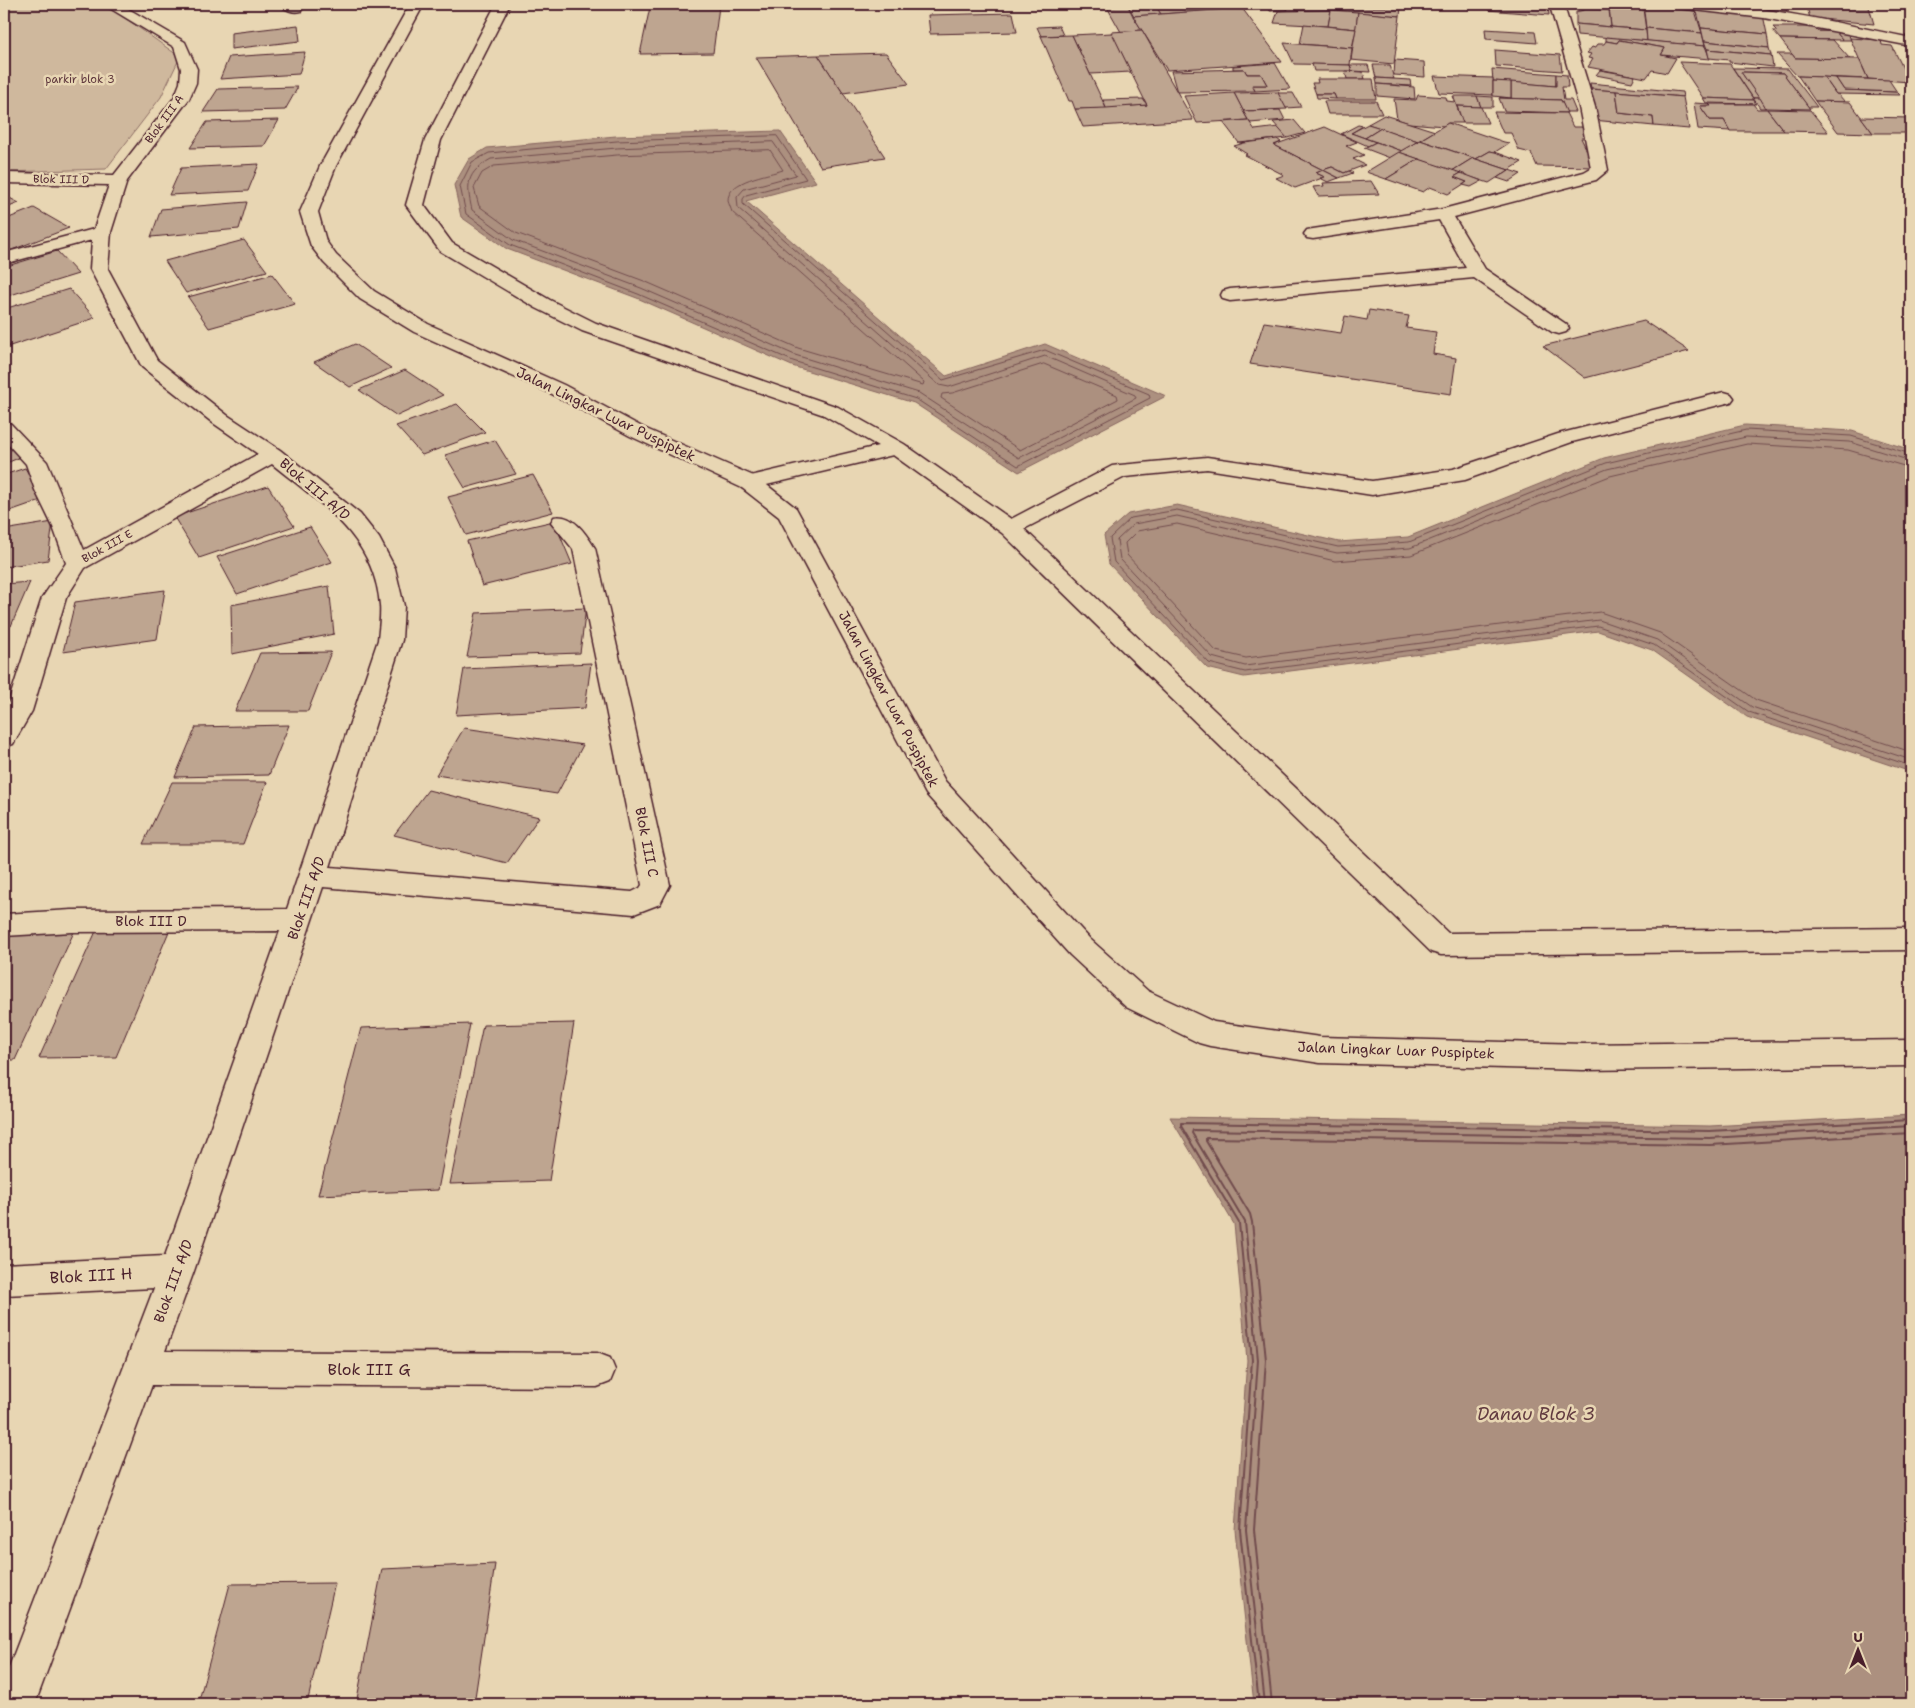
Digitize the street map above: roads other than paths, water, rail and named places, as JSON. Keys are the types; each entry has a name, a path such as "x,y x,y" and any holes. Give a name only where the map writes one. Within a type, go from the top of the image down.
{"street":[{"name":"Blok III A","path":"110,4 180,45 189,69 188,83 181,99 119,180"},
{"name":"Jalan Lingkar Luar Puspiptek","path":"416,4 324,175 309,212 317,242 330,260 367,295 421,328 557,389 638,432 750,483 788,513 935,787 1080,947 1137,999 1210,1034 1320,1050 1583,1057 1911,1053"},
{"path":"503,4 433,140 415,205 446,247 544,304 589,327 830,411 897,448 1010,528 1441,944 1911,939"},
{"path":"1313,234 1444,214 1590,176 1600,170 1565,5 1538,4"},
{"path":"1677,4 1764,14 1905,45"},
{"name":"Blok III D","path":"4,178 119,180"},
{"name":"Blok III A/D","path":"15,1704 177,1271 313,876 390,640 392,606 384,568 366,537 352,519 273,454 220,419 149,363 100,269 102,232 119,180"},
{"path":"1444,214 1478,272 1558,328"},
{"path":"4,259 102,232"},
{"path":"1230,295 1478,272"},
{"path":"1010,528 1120,471 1207,463 1372,488 1457,475 1565,438 1724,398"},
{"name":"Blok III E","path":"4,428 36,462 77,563 273,454"},
{"path":"750,483 897,448"},
{"name":"Blok III C","path":"313,876 634,903 650,896 656,886 645,827 594,603 584,548 562,522"},
{"path":"4,738 19,711 54,598 77,563"},
{"name":"Blok III D","path":"4,925 72,921 298,920"},
{"name":"Blok III H","path":"5,1279 177,1271"},
{"name":"Blok III G","path":"142,1368 597,1370"}],"water":[{"path":"780,131 816,182 746,201 946,376 1045,344 1166,396 1019,472 914,403 792,366 637,298 507,249 461,217 454,185 469,159 487,148 616,136"},
{"path":"1745,425 1852,431 1911,450 1911,772 1747,717 1652,650 1598,631 1244,677 1207,668 1109,564 1104,535 1128,514 1177,505 1339,542 1408,537 1604,458"},
{"name":"Danau Blok 3","path":"1911,1115 1911,1704 1254,1704 1235,1530 1247,1360 1234,1224 1170,1117 1710,1126"}],"park label":[{"name":"parkir blok 3","path":"80,79"}]}
